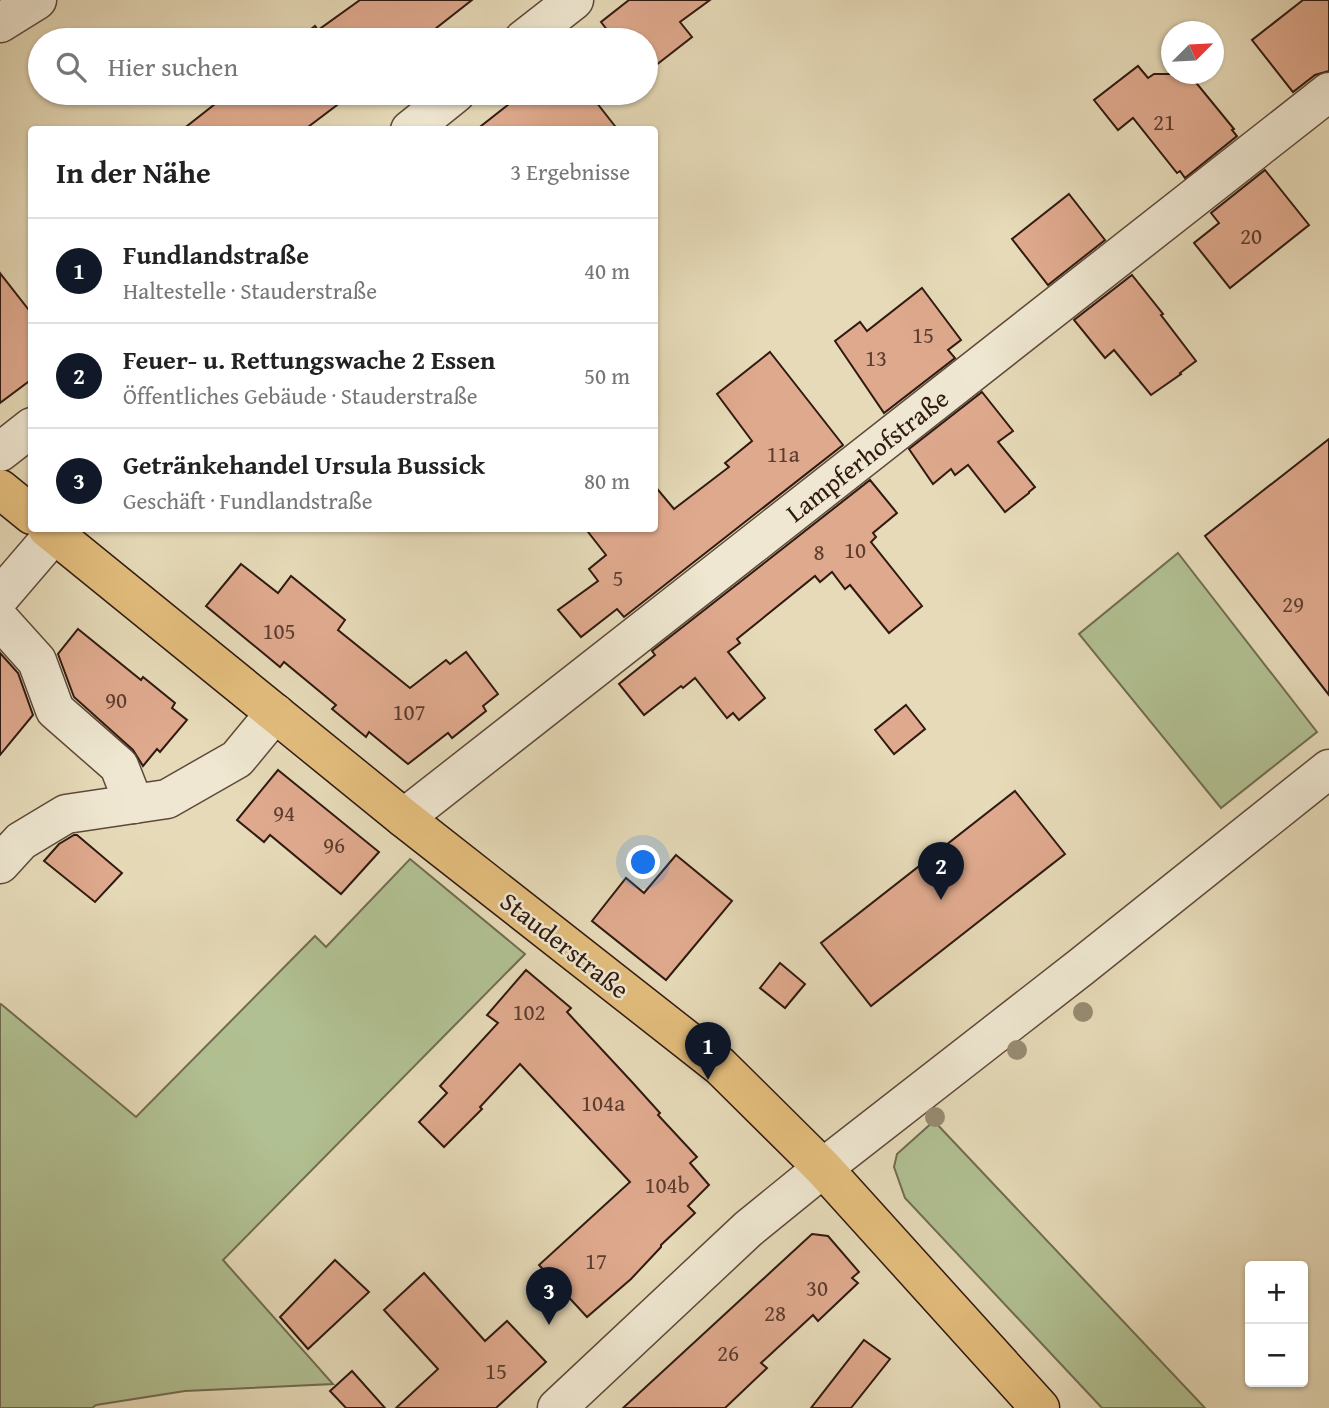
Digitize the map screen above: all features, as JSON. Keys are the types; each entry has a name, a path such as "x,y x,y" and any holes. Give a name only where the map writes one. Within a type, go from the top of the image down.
{"main road":[{"name":"Stauderstraße","path":"0,489 28,513"},
{"name":"Stauderstraße","path":"51,532 404,818 720,1066 823,1168 1040,1408"}],"street":[{"path":"0,23 37,0"},
{"path":"538,28 574,0"},
{"name":"Lampferhofstraße","path":"404,818 1329,92"},
{"path":"415,126 441,105"},
{"path":"0,452 28,430"},
{"path":"0,597 40,532"},
{"path":"0,620 37,661 55,710 119,766 134,804"},
{"path":"0,864 21,841 66,814 167,799 237,759 275,713"},
{"path":"557,1408 748,1229 1329,769"}],"green space":[{"path":"1178,553 1317,732 1221,808 1079,634"},
{"path":"410,859 525,954 223,1260 333,1384 185,1391 96,1405 92,1408 0,1408 0,1005 136,1117 315,936 326,947"},
{"path":"934,1121 1205,1408 1102,1408 905,1198 894,1167 897,1154"}],"building":[{"path":"360,0 472,0 436,28 321,28"},
{"path":"629,0 710,0 680,22 692,37 658,64 658,28 606,28 601,22"},
{"path":"1303,0 1329,0 1329,71 1315,75 1293,92 1252,40"},
{"path":"1138,66 1148,78 1161,74 1161,84 1197,84 1237,136 1185,178 1180,171 1177,173 1133,118 1118,130 1094,100"},
{"path":"214,105 337,105 309,126 187,126"},
{"path":"508,105 598,105 615,126 481,126"},
{"path":"1265,170 1309,225 1230,288 1194,243 1219,223 1211,213"},
{"path":"1069,194 1105,240 1048,285 1012,239"},
{"path":"0,273 28,309 28,382 0,403"},
{"path":"1132,275 1196,361 1151,395 1114,350 1105,358 1074,320"},
{"path":"922,288 961,340 948,350 955,358 884,413 835,341 860,322 867,331"},
{"path":"770,352 843,445 624,617 617,609 581,637 558,610 598,581 589,569 606,555 588,532 658,532 658,490 674,509 729,467 725,463 752,441 717,394"},
{"path":"982,392 1013,431 998,442 1035,487 1005,512 968,465 955,475 951,469 933,484 909,449"},
{"path":"1329,439 1329,695 1205,536"},
{"path":"870,480 897,513 873,533 876,537 871,542 922,606 889,633 850,585 845,589 832,572 820,582 815,576 737,639 740,643 728,652 765,698 739,720 733,713 727,718 695,678 644,715 619,684 655,655 652,651"},
{"path":"241,564 278,593 291,576 345,620 338,630 410,688 446,660 450,664 466,652 498,694 483,706 486,711 452,738 448,733 408,764 369,732 366,737 332,709 336,705 284,662 280,667 206,606"},
{"path":"78,629 141,680 143,677 175,703 172,708 187,720 160,752 157,749 143,766 133,750 74,697 58,654"},
{"path":"0,653 18,673 33,715 0,755"},
{"path":"906,705 925,729 894,754 875,730"},
{"path":"278,770 379,852 341,894 270,835 264,842 237,820"},
{"path":"1015,791 1065,854 871,1006 821,943"},
{"path":"74,835 122,873 95,902 44,861 59,844"},
{"path":"676,855 732,901 666,980 592,921 626,878 644,893"},
{"path":"780,963 805,984 785,1008 760,988"},
{"path":"526,970 571,1008 567,1012 697,1157 690,1163 709,1185 688,1206 695,1213 661,1245 631,1279 587,1317 539,1265 630,1182 520,1064 480,1107 482,1109 444,1147 419,1122 447,1093 440,1086 498,1023 487,1015"},
{"path":"812,1234 828,1236 859,1272 852,1278 858,1283 818,1321 813,1315 761,1363 767,1368 725,1408 623,1408"},
{"path":"335,1260 369,1292 308,1349 280,1317"},
{"path":"424,1273 485,1341 507,1321 546,1362 496,1408 396,1408 438,1369 384,1310"},
{"path":"864,1340 890,1359 851,1408 811,1408"},
{"path":"352,1371 385,1408 346,1408 330,1391"}],"place":[{"name":"Feuer- u. Rettungswache 2 Essen","path":"941,900"},
{"name":"Fundlandstraße","path":"708,1080"},
{"name":"Getränkehandel Ursula Bussick","path":"549,1325"}]}
